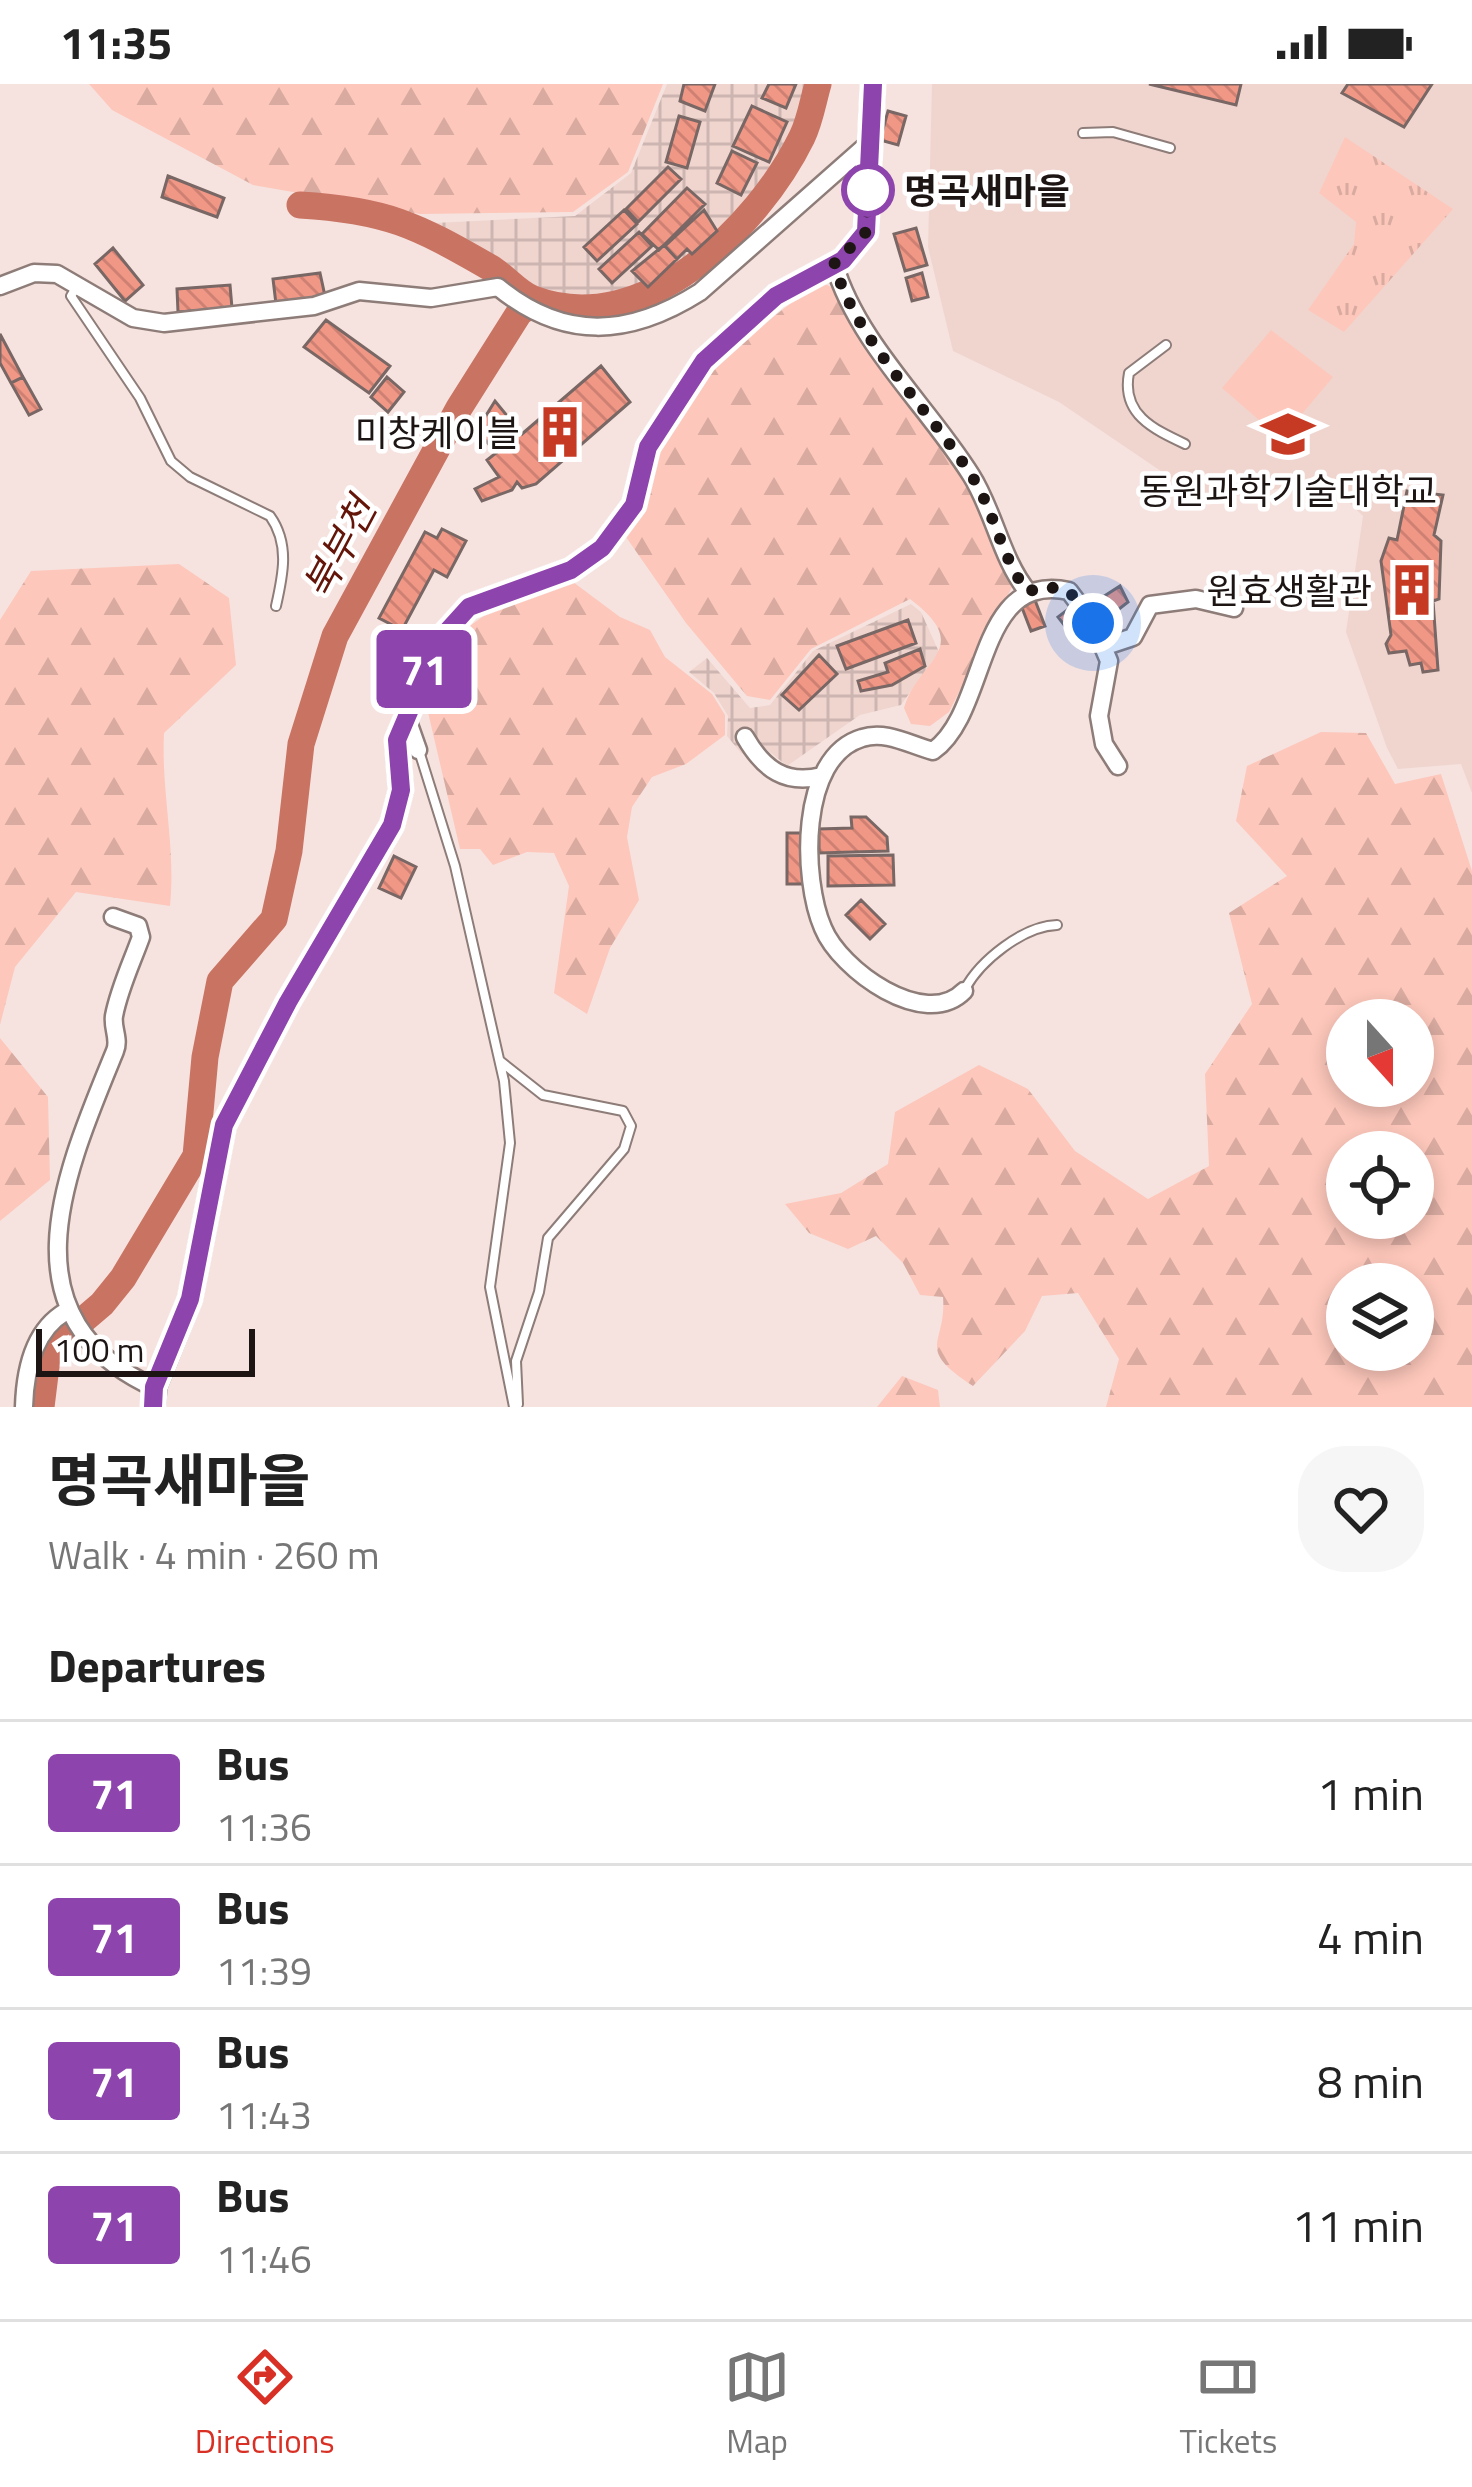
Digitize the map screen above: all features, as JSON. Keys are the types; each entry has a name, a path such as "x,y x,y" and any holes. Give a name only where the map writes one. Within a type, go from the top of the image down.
{"main road":[{"path":"154,1397 190,1299 224,1125 288,1002 392,825 401,790 397,740 427,661 448,627 469,607 571,570 602,548 634,505 648,447 704,361 776,296 834,264 866,232 873,84"}],"street":[{"path":"0,286 34,273 57,274 133,318 164,323 314,306 359,291 431,298 498,287 529,313 549,321 569,327 621,325 669,312 700,292 870,142"},
{"path":"834,264 840,286 900,382 971,475 1028,592"},
{"path":"964,991 939,1006 919,1004 864,974 824,934 812,898 812,798 822,776 859,738 887,736 933,751 952,738 1001,623 1016,598 1043,586 1069,591 1109,661 1099,716 1104,744 1118,766"},
{"path":"1102,647 1132,637 1150,605 1196,599 1234,608"},
{"path":"405,716 418,750"},
{"path":"745,737 774,772 796,782 822,776"},
{"path":"113,917 138,926 141,937 113,1019 118,1045 86,1110 54,1202 49,1264 65,1312 85,1344 154,1397"},
{"path":"24,1407 25,1382 41,1333 65,1312"}],"lane":[{"path":"1083,133 1113,133 1170,148"},
{"path":"77,285 71,296 140,398 171,461 190,477 270,517 278,528 284,559 276,606"},
{"path":"1166,346 1129,374 1126,389 1136,413 1150,427 1185,444"},
{"path":"418,750 455,866 500,1060 510,1143 490,1287 517,1407"},
{"path":"964,991 983,961 1044,926 1057,925"},
{"path":"500,1060 543,1095 623,1112 632,1126 624,1149 548,1238 539,1292 516,1361 517,1407"}],"shaded area":[{"path":"667,84 812,84 799,131 778,169 743,213 661,286 586,303 536,297 434,223 575,216 631,173"},
{"name":"동원과학기술대학교","path":"932,84 1472,84 1472,793 1461,764 1398,769 1387,748 1346,632 1363,516 1334,488 1283,488 1205,501 1059,402 953,351 928,247"},
{"path":"911,604 921,612 939,652 901,705 860,715 787,766 765,748 749,756 741,753 727,736 728,716 714,693 689,672 707,658 750,708 770,705 813,651"}],"green space":[{"path":"89,84 663,84 628,172 573,212 420,214 253,185 112,110"},
{"path":"1345,137 1453,209 1344,332 1308,310 1354,244 1356,222 1319,193"},
{"path":"820,281 836,290 889,381 974,492 1013,585 949,712 930,726 911,724 904,708 937,654 939,630 910,599 811,649 770,700 747,696 686,623 626,537 658,449 690,398 750,336"},
{"path":"1271,330 1333,377 1281,439 1222,388"},
{"path":"179,564 229,598 236,665 164,733 170,906 76,892 15,967 0,1025 0,620 31,571"},
{"path":"573,582 620,617 650,630 665,657 712,694 725,715 725,735 686,764 652,777 632,807 627,837 639,900 610,948 587,1014 554,993 569,886 554,853 527,852 493,865 480,849 460,849 427,708 456,636 485,615"},
{"path":"1321,732 1366,733 1395,784 1441,774 1472,871 1472,1407 1106,1407 1119,1359 1078,1293 1042,1296 1025,1331 973,1386 938,1353 943,1297 920,1295 903,1263 876,1236 848,1249 809,1233 785,1204 841,1193 888,1164 895,1112 979,1065 1028,1089 1075,1151 1148,1199 1209,1166 1205,1074 1252,1004 1229,913 1287,876 1236,821 1247,766"},
{"path":"0,1038 48,1097 50,1180 0,1221"},
{"path":"902,1376 938,1390 940,1407 877,1407"}],"building":[{"path":"684,84 715,84 705,111 680,101"},
{"path":"769,84 796,84 786,108 762,98"},
{"path":"1149,84 1241,84 1236,105"},
{"path":"1348,84 1432,84 1404,127 1342,93"},
{"path":"752,106 787,122 769,162 733,146"},
{"path":"888,111 906,116 898,145 880,140"},
{"path":"679,116 700,122 687,168 666,162"},
{"path":"732,151 757,163 741,195 717,183"},
{"path":"668,167 681,179 638,222 626,209"},
{"path":"168,176 224,198 217,217 162,197"},
{"path":"687,188 705,204 659,250 642,234"},
{"path":"624,210 637,224 597,261 584,247"},
{"path":"704,210 717,231 692,254 687,249 677,259 665,246"},
{"path":"916,228 927,265 905,271 894,234"},
{"path":"639,232 652,246 612,283 599,269"},
{"path":"664,245 677,259 648,287 632,271"},
{"path":"113,248 143,285 125,301 95,264"},
{"path":"320,273 325,296 276,304 273,279"},
{"path":"922,273 928,297 912,301 906,278"},
{"path":"230,285 232,308 178,312 177,289"},
{"path":"326,320 390,366 369,393 304,347"},
{"path":"0,334 23,377 11,383 0,363"},
{"name":"미창케이블","path":"601,366 630,402 536,484 522,488 517,482 512,490 482,501 475,489 499,477 487,460 496,453 477,430 495,401 522,434"},
{"path":"23,377 41,409 29,415 11,383"},
{"path":"387,377 404,392 388,412 371,397"},
{"name":"원효생활관","path":"1407,491 1443,495 1434,535 1441,541 1439,599 1433,601 1438,670 1423,672 1421,663 1410,665 1406,651 1389,653 1386,644 1391,635 1381,561 1389,538 1397,540"},
{"path":"442,529 466,541 447,577 434,570 402,630 379,618 425,532 437,538"},
{"path":"1120,586 1128,602 1105,620 1095,602"},
{"path":"1033,595 1045,626 1031,631 1019,600"},
{"path":"1071,607 1092,633 1078,643 1058,617"},
{"path":"908,620 916,643 846,669 837,646"},
{"path":"920,649 925,666 892,685 861,691 858,681 888,672 885,663"},
{"path":"819,655 837,674 799,710 782,695"},
{"path":"851,817 866,817 887,837 888,851 819,853 819,829 852,828"},
{"path":"787,833 806,833 806,884 787,884"},
{"path":"893,855 894,885 828,886 828,856"},
{"path":"394,856 416,867 401,898 379,888"},
{"path":"861,900 885,924 870,939 846,915"}],"waterway":[{"name":"북부천","path":"300,205 356,211 420,230 489,267 533,299 574,308 615,304 655,290 727,239 782,172 802,137 818,84"},
{"name":"북부천","path":"41,1407 48,1350 102,1304 123,1278 196,1156 205,1057 220,981 274,919 289,851 301,744 335,636 459,408 519,313 535,301"}],"bus line":[{"name":"71","path":"153,1407 154,1387 190,1299 224,1125 288,1002 392,825 401,790 397,740 427,661 448,627 469,607 571,570 602,548 634,505 648,447 704,361 776,296 843,260 858,245 866,232 873,84"}],"place":[{"name":"명곡새마을","path":"868,190"},
{"name":"미창케이블","path":"560,432"},
{"name":"동원과학기술대학교","path":"1288,434"},
{"name":"원효생활관","path":"1412,590"}],"route":[{"path":"868,190 866,232 834,264 840,286 900,382 971,475 996,518 1016,578 1028,592 1043,586 1069,591 1093,623"}]}
